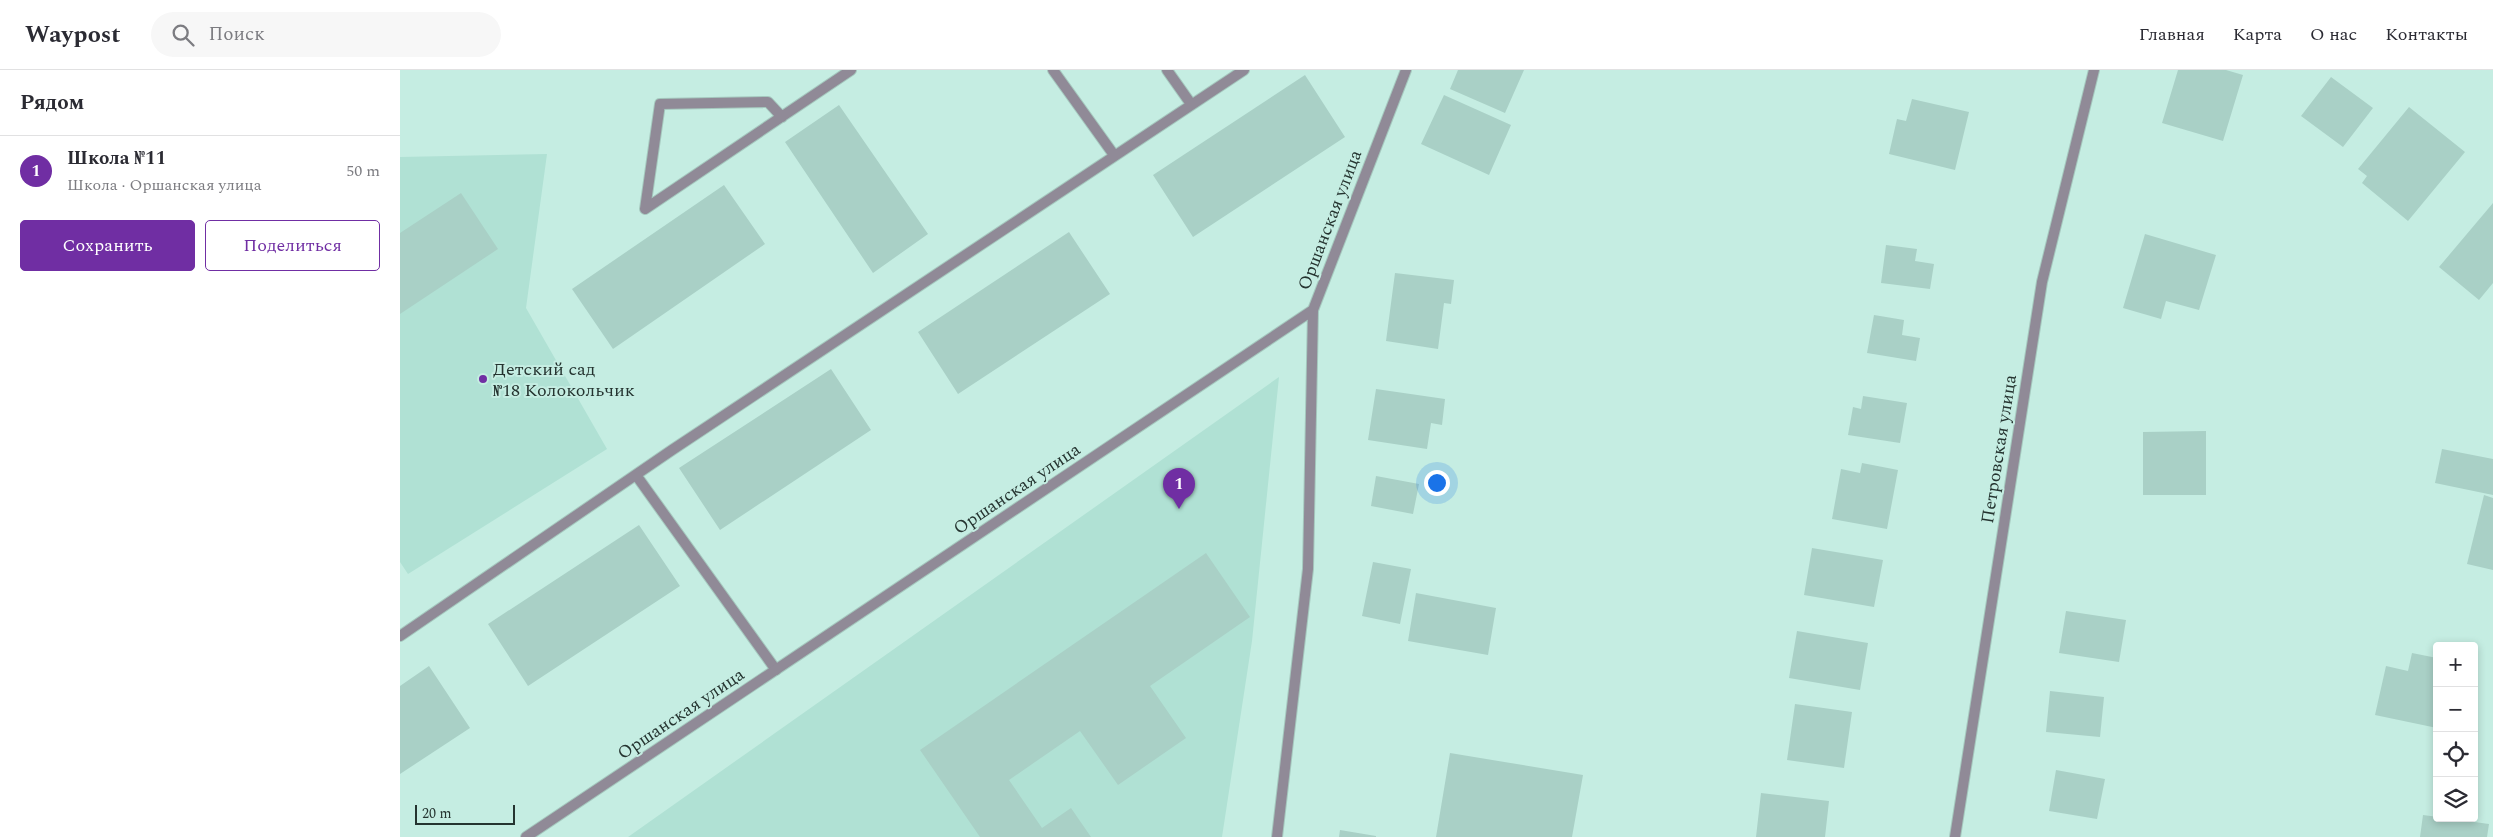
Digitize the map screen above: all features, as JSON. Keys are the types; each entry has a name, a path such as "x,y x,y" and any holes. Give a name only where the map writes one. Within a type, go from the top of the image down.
{"street":[{"path":"782,117 768,102 660,104 645,210 734,150 851,70"},
{"path":"1053,70 1114,155"},
{"path":"1167,70 1191,104"},
{"path":"400,636 636,475 1244,70"},
{"name":"Оршанская улица","path":"526,837 1313,310 1406,70"},
{"name":"Петровская улица","path":"1955,837 2042,282 2094,70"},
{"path":"1277,837 1308,569 1313,310"},
{"path":"636,475 776,670"}],"shaded area":[{"name":"Детский сад №18 Колокольчик","path":"547,154 526,308 607,449 408,574 400,562 400,157"},
{"path":"1279,377 1252,641 1222,837 628,837"}],"building":[{"path":"1458,70 1524,70 1505,113 1450,89"},
{"path":"2178,70 2226,70 2243,75 2223,141 2162,123"},
{"path":"1305,75 1345,137 1193,237 1153,175"},
{"path":"2331,77 2373,108 2343,147 2301,116"},
{"path":"1444,95 1511,125 1489,175 1421,144"},
{"path":"1912,99 1969,112 1955,170 1889,154 1897,119 1906,121"},
{"path":"839,105 928,234 873,273 785,142"},
{"path":"2409,107 2465,152 2408,221 2362,183 2367,176 2358,169"},
{"path":"724,185 765,244 613,349 572,289"},
{"path":"461,193 498,249 400,314 400,233"},
{"path":"2493,203 2493,283 2479,300 2439,267"},
{"path":"1069,232 1110,294 958,394 918,332"},
{"path":"2145,234 2216,255 2199,310 2166,301 2161,319 2123,308"},
{"path":"1886,245 1917,249 1915,261 1934,264 1930,289 1881,283"},
{"path":"1395,273 1454,280 1451,304 1444,303 1438,349 1386,341"},
{"path":"1874,315 1904,320 1902,335 1920,338 1916,361 1867,353"},
{"path":"831,369 871,430 720,530 679,468"},
{"path":"1376,389 1445,399 1442,425 1431,423 1427,449 1368,440"},
{"path":"1863,396 1907,403 1900,443 1848,435 1853,407 1861,409"},
{"path":"2206,431 2206,495 2143,495 2143,432"},
{"path":"2442,449 2493,459 2493,495 2435,483"},
{"path":"1862,463 1898,470 1887,529 1832,519 1841,469 1860,473"},
{"path":"1376,476 1419,484 1413,514 1371,506"},
{"path":"2484,495 2493,498 2493,570 2467,564"},
{"path":"639,525 680,586 528,686 488,624"},
{"path":"1812,548 1883,560 1874,607 1804,595"},
{"path":"1206,553 1250,617 1150,686 1186,738 1118,785 1080,731 1009,780 1042,828 1071,808 1091,837 980,837 920,750"},
{"path":"1373,562 1411,569 1400,624 1362,616"},
{"path":"1416,593 1496,608 1488,655 1408,641"},
{"path":"2066,611 2126,620 2119,662 2059,653"},
{"path":"1797,631 1868,643 1860,690 1789,678"},
{"path":"2412,653 2433,657 2433,727 2375,715 2386,666 2408,671"},
{"path":"429,666 470,728 400,774 400,686"},
{"path":"2050,691 2104,697 2100,737 2046,732"},
{"path":"1795,704 1852,712 1844,768 1787,760"},
{"path":"1450,753 1583,775 1572,837 1436,837"},
{"path":"2056,770 2105,779 2097,819 2049,811"},
{"path":"1761,793 1829,801 1825,837 1756,837"},
{"path":"2423,815 2433,816 2433,822 2489,824 2487,837 2420,837"},
{"path":"1340,830 1376,836 1376,837 1339,837"}],"place":[{"name":"Детский сад №18 Колокольчик","path":"483,379"},
{"name":"Школа №11","path":"1179,509"}]}
